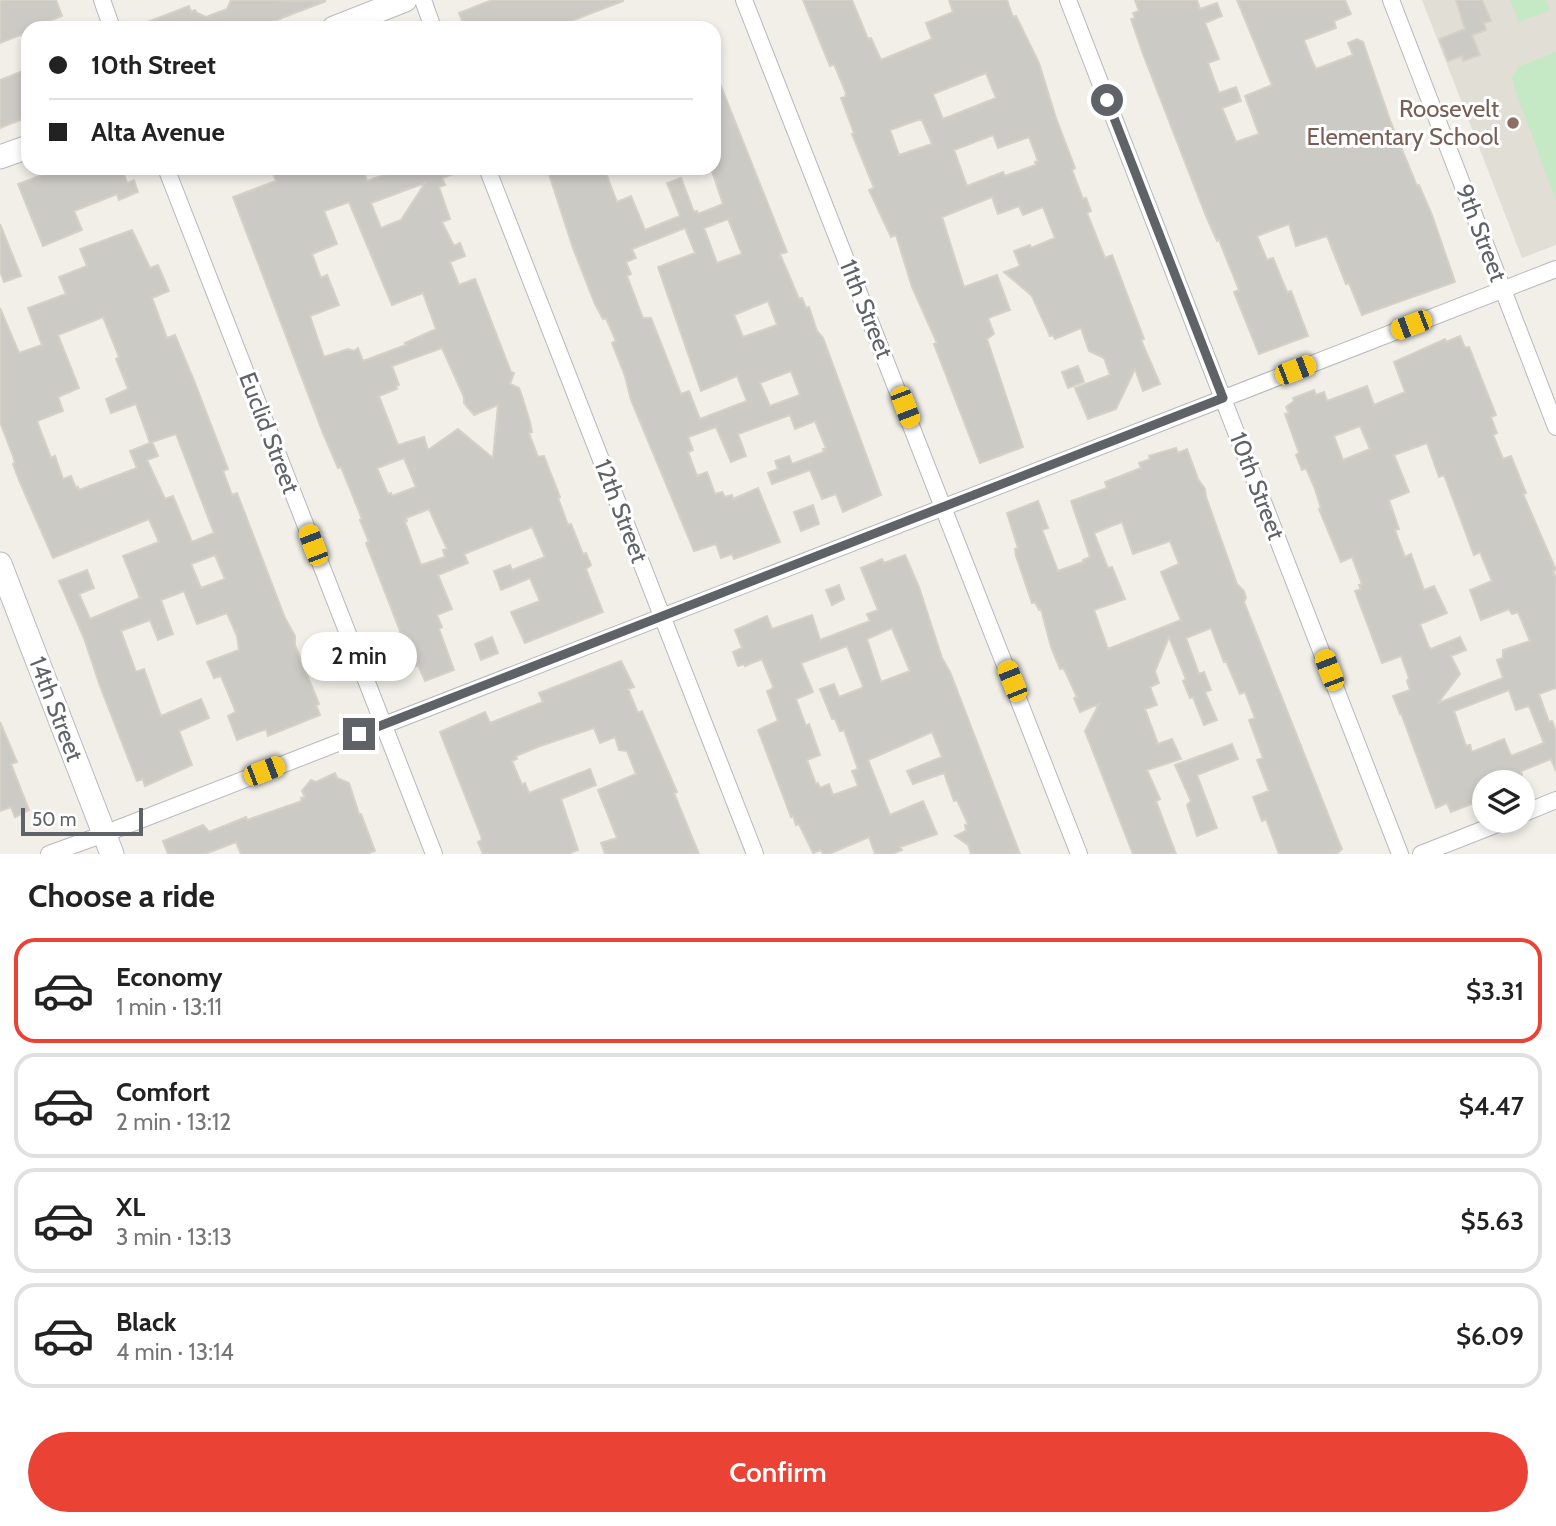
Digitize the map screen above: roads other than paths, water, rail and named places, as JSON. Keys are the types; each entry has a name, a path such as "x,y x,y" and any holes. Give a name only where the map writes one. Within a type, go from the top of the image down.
{"street":[{"path":"102,0 110,21"},
{"path":"352,21 405,0"},
{"path":"423,0 430,21"},
{"name":"11th Street","path":"744,0 1079,854"},
{"name":"10th Street","path":"1068,0 1400,854"},
{"name":"9th Street","path":"1391,0 1556,427"},
{"path":"0,157 21,150"},
{"name":"Euclid Street","path":"169,175 434,854"},
{"name":"12th Street","path":"491,175 755,854"},
{"path":"49,854 108,844 384,724 1556,269"},
{"name":"14th Street","path":"0,564 108,844"},
{"path":"1535,809 1556,800"},
{"path":"1421,854 1474,833"}],"place":[{"name":"Roosevelt Elementary School","path":"1513,123"}]}
